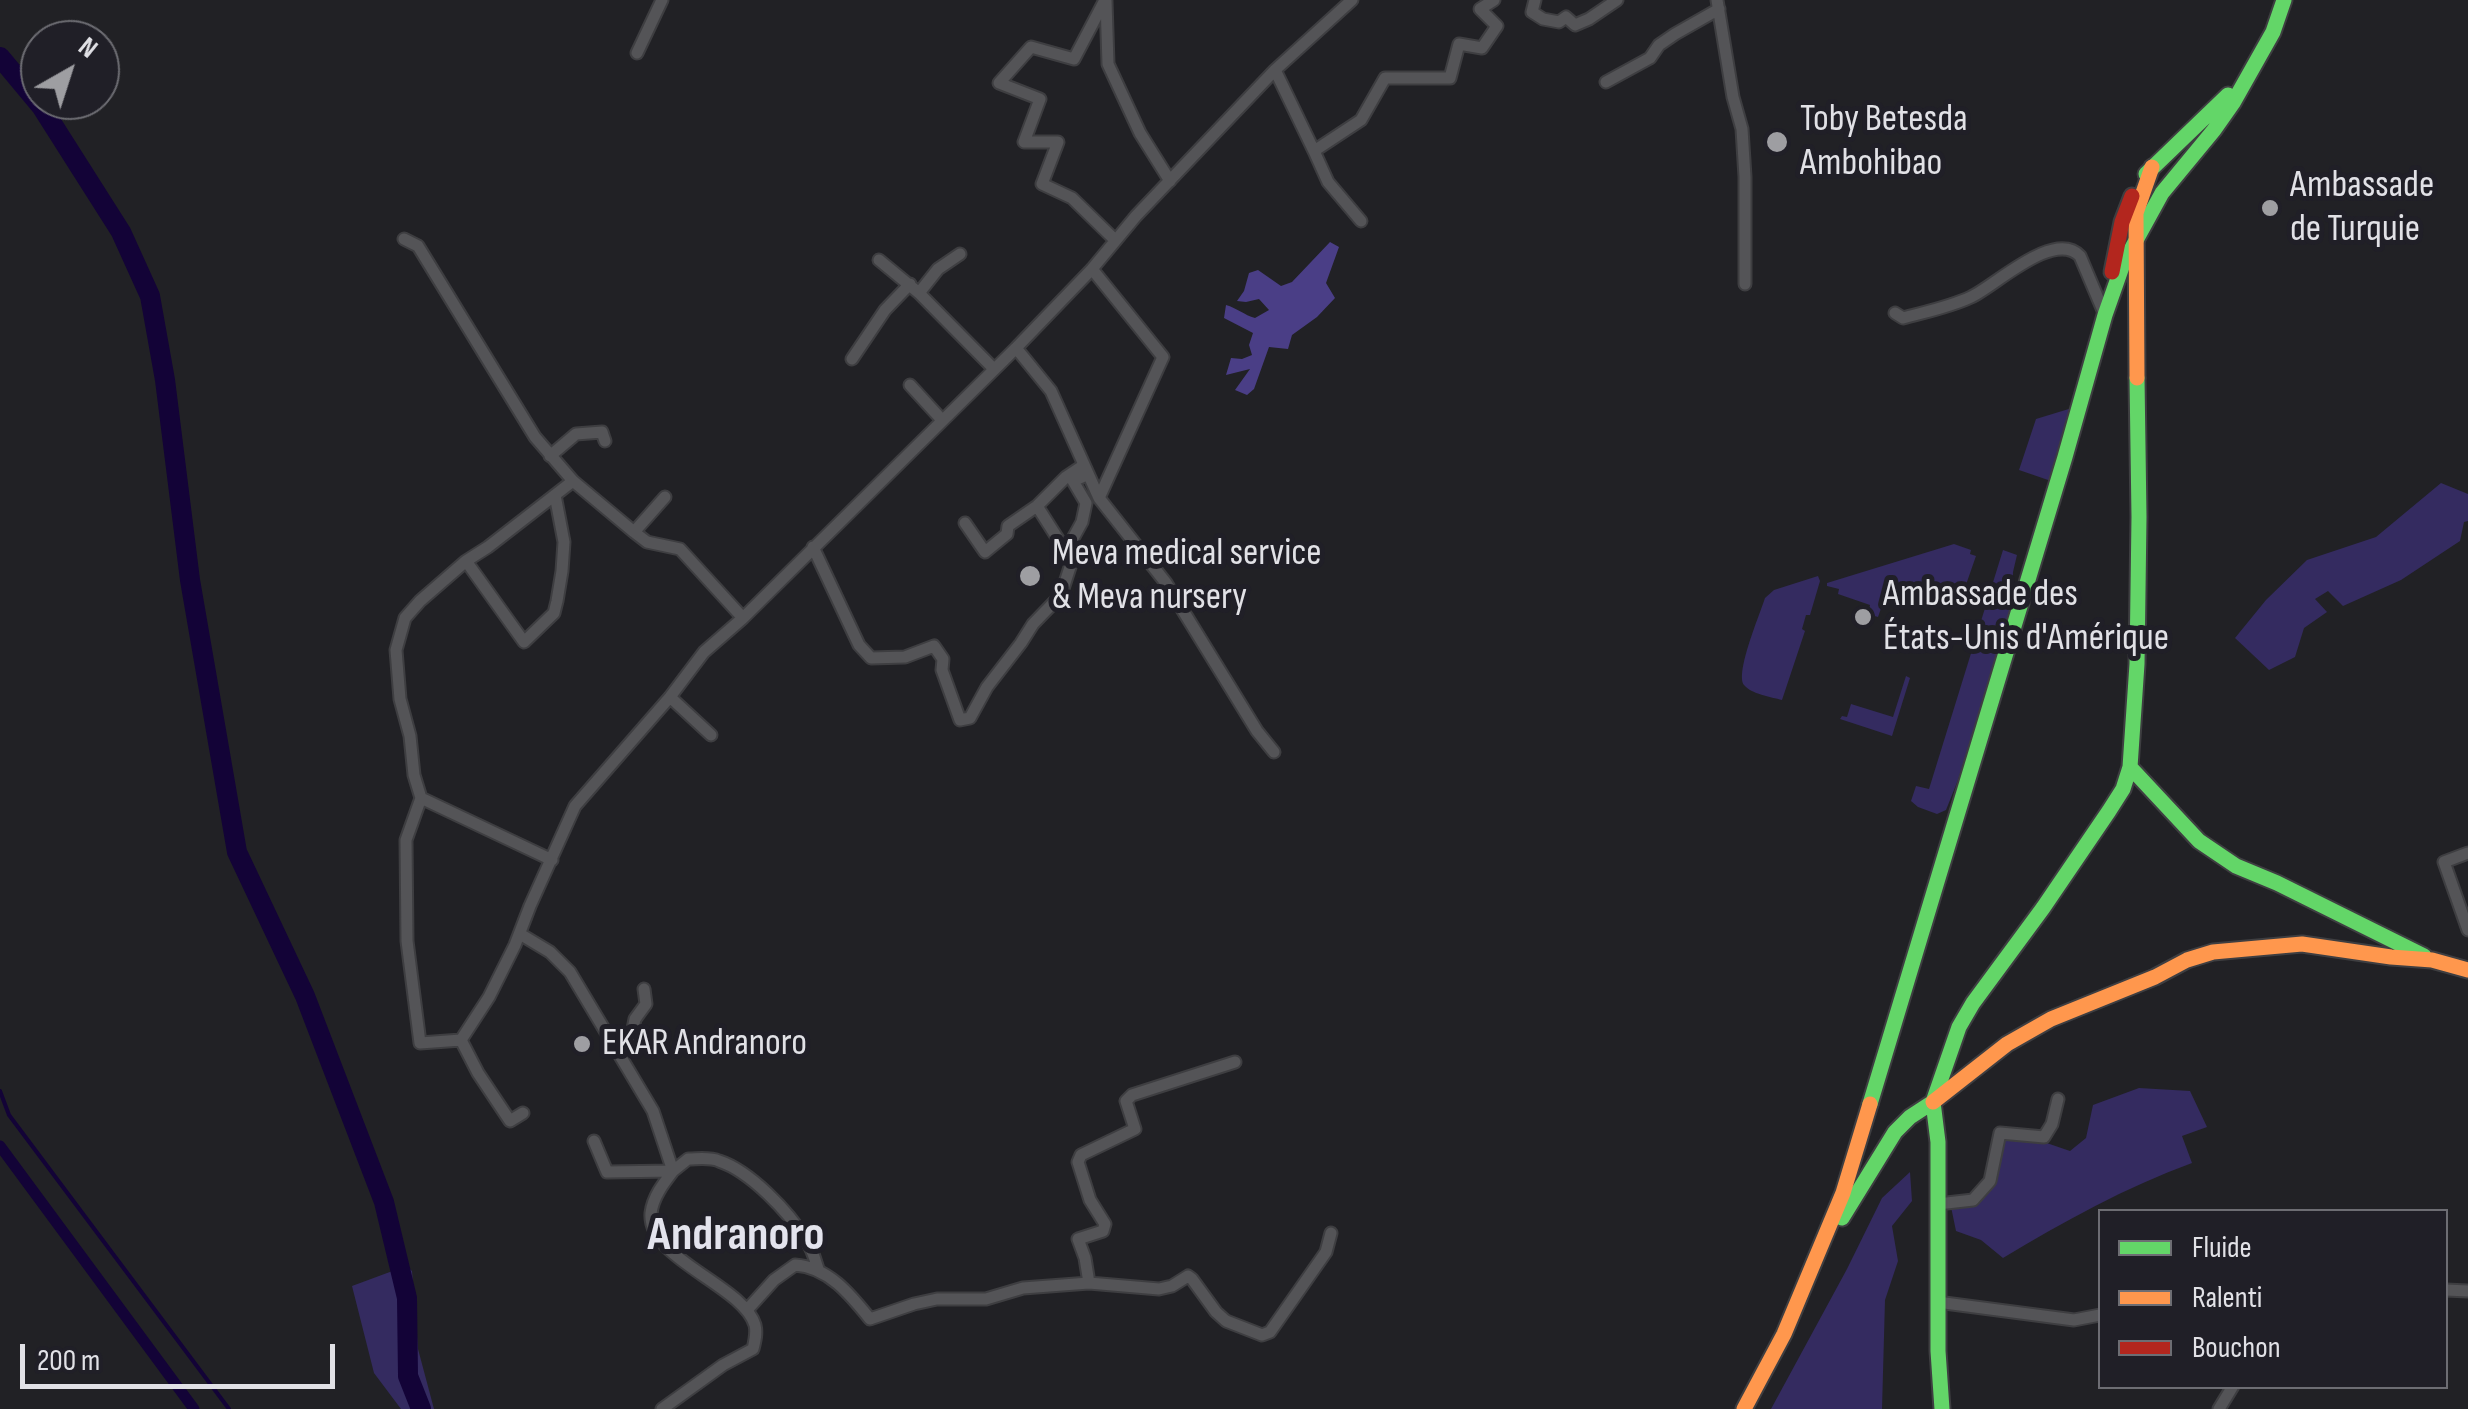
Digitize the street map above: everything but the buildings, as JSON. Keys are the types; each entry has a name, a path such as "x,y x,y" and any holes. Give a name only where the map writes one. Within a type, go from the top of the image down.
{"main road":[{"path":"1744,1409 1784,1334 1849,1174 2105,315 2124,264 2162,194 2214,130 2260,56 2274,32 2284,0"},
{"path":"2105,315 2122,222 2134,193 2152,167 2209,115 2260,56"},
{"path":"1942,1409 1937,1302 1938,1142 1932,1102 1966,1015 2110,811 2130,767 2137,664 2139,517 2136,213 2152,167"},
{"path":"2136,342 2145,255 2176,176"},
{"path":"2130,767 2200,841 2236,866 2432,960 2468,970"},
{"path":"1818,1256 1895,1132 1910,1116 2007,1044 2052,1019 2214,952 2302,944 2432,960"}],"street":[{"path":"637,52 662,0"},
{"path":"1105,0 1108,64 1140,132 1170,181"},
{"path":"1105,0 1074,59 1031,47 999,84 1040,99 1024,142 1058,142 1042,184 1072,198 1115,240"},
{"path":"462,1040 490,997 575,806 704,652 1016,348 1275,70 1352,0"},
{"path":"1314,151 1361,120 1384,78 1450,78 1459,44 1482,48 1497,26 1480,9 1494,0"},
{"path":"1535,0 1532,12 1543,19 1560,22 1566,17 1576,24 1589,20 1616,0"},
{"path":"1606,82 1650,58 1659,45 1718,4 1742,129 1744,284"},
{"path":"1275,70 1328,182 1361,221"},
{"path":"404,239 418,246 550,456 573,481 647,542 680,549 742,618"},
{"path":"1895,313 1903,318 1966,300 2035,257 2067,248 2080,256 2105,315"},
{"path":"852,359 886,310 960,254"},
{"path":"880,260 915,289 993,368"},
{"path":"1092,269 1163,357 1099,498"},
{"path":"1016,348 1050,391 1099,498 1166,584 1274,752"},
{"path":"910,384 942,420"},
{"path":"550,456 576,434 602,432 606,441"},
{"path":"965,523 985,552 1007,534 1008,526 1084,466"},
{"path":"1066,551 1082,522 1086,503 1073,481 1082,477 1084,466"},
{"path":"462,1040 420,1043 407,941 406,840 421,798 400,698 396,650 405,618 466,560 573,481"},
{"path":"466,560 524,642 554,612 557,601 564,542 555,494"},
{"path":"634,532 665,497"},
{"path":"814,547 859,645 870,658 906,657 934,646 960,720 970,718 987,687 1033,624 1061,595 1072,560 1037,506"},
{"path":"670,697 711,735"},
{"path":"421,798 552,860"},
{"path":"2468,853 2444,862 2468,930"},
{"path":"520,934 550,952 570,972 653,1112 673,1171"},
{"path":"618,1050 631,1039 636,1019 646,1004 644,990"},
{"path":"462,1040 478,1073 510,1121 523,1113"},
{"path":"1089,1283 1078,1239 1103,1230 1106,1224 1090,1200 1078,1162 1081,1155 1136,1130 1126,1101 1132,1095 1235,1062"},
{"path":"1938,1204 1973,1200 1990,1181 2000,1133 2044,1136 2052,1124 2058,1098"},
{"path":"594,1141 608,1172 673,1171"},
{"path":"662,1409 722,1365 753,1349 756,1336 747,1310 654,1233 651,1210 659,1189 673,1171 688,1158 716,1159 738,1169 808,1242 818,1269"},
{"path":"747,1310 795,1264 818,1269 851,1294 870,1319 937,1299 986,1298 1024,1288 1089,1283 1160,1289 1188,1276 1226,1321 1262,1335 1270,1332 1326,1252 1331,1233"},
{"path":"1937,1302 2074,1320 2098,1315"}],"shaded area":[{"path":"1330,242 1339,247 1326,283 1335,298 1292,335 1288,349 1269,347 1254,389 1247,395 1235,390 1250,369 1226,375 1231,358 1252,355 1249,345 1253,333 1224,318 1226,305 1255,318 1269,310 1259,299 1237,301 1249,273 1258,270 1281,286 1292,282"},
{"path":"2072,408 2051,481 2019,470 2036,419"},
{"path":"2441,483 2468,494 2468,521 2464,522 2460,541 2401,580 2343,606 2328,591 2315,599 2327,612 2304,628 2295,657 2269,670 2235,638 2307,560 2376,537"},
{"path":"1954,544 1976,556 1961,599 1935,591 1936,584 1927,581 1918,605 1886,594 1878,617 1868,614 1870,605 1827,586 1827,583"},
{"path":"2003,550 2017,555 2012,609 1958,780 1946,810 1937,814 1911,801 1916,786 1929,789"},
{"path":"1818,576 1820,581 1782,700 1751,691 1744,685 1743,669 1765,598 1774,590"},
{"path":"1906,676 1910,678 1892,736 1840,719 1847,717 1851,704 1893,717"},
{"path":"2139,1088 2190,1091 2207,1127 2182,1136 2192,1163 2095,1206 2003,1258 1981,1240 1956,1231 1950,1202 1976,1200 1990,1181 2000,1136 2035,1139 2070,1151 2086,1138 2093,1105"},
{"path":"1910,1172 1912,1201 1892,1226 1898,1261 1885,1300 1882,1409 1771,1409 1882,1198"},
{"path":"406,1266 412,1271 418,1349 434,1409 401,1409 374,1373 352,1286"}],"waterway":[{"path":"0,57 41,106 121,232 150,296 165,380 190,580 237,852 305,996 384,1202 407,1298 408,1376 421,1409"},
{"path":"0,1091 9,1115 229,1409"},
{"path":"0,1146 194,1409"}],"traffic: fast":[{"path":"1870,1104 2123,264 2162,193 2233,103 2273,32 2284,0"},
{"path":"2146,174 2228,95"},
{"path":"1942,1409 1938,1351 1938,1142 1933,1102 1959,1027 1973,1003 2109,811 2123,789 2130,767 2137,664 2137,378"},
{"path":"2130,767 2199,841 2236,866 2424,956"},
{"path":"1842,1218 1895,1132 1933,1102"}],"traffic: slow":[{"path":"2137,378 2136,213 2152,167"},
{"path":"1933,1102 2007,1044 2051,1019 2213,952 2302,944 2432,960 2468,970"},
{"path":"1744,1409 1784,1334 1843,1193 1870,1104"}],"traffic: jam":[{"path":"2112,272 2122,222 2132,196"}],"place":[{"name":"Toby Betesda Ambohibao","path":"1777,142"},
{"name":"Ambassade de Turquie","path":"2270,208"},
{"name":"Meva medical service & Meva nursery","path":"1030,576"},
{"name":"Ambassade des États-Unis d'Amérique","path":"1863,617"},
{"name":"EKAR Andranoro","path":"582,1044"}],"district":[{"name":"Andranoro","path":"736,1237"}]}
